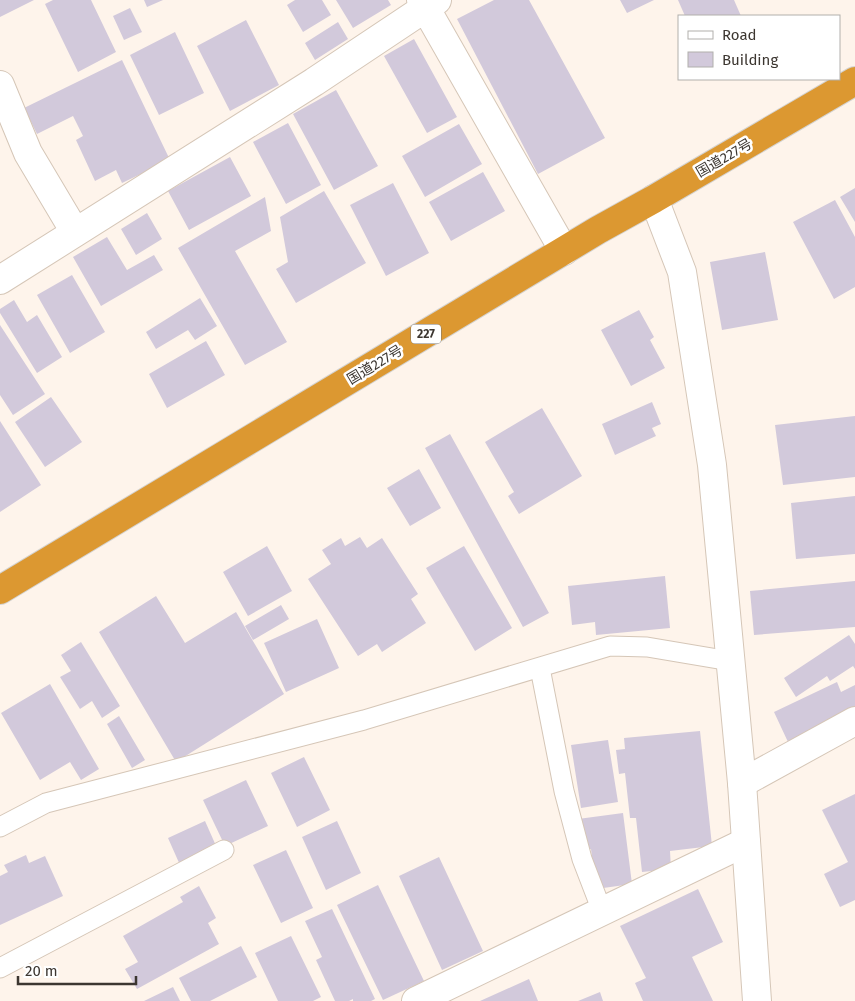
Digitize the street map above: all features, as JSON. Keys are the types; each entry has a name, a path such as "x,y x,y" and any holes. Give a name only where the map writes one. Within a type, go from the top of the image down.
{"highway":[{"name":"国道227号","path":"0,590 564,251 855,81"}],"street":[{"path":"0,280 314,82 428,3 564,251"},
{"path":"0,85 28,153 75,232"},
{"path":"654,199 682,272 712,465 742,783 756,1001"},
{"path":"742,783 855,721"},
{"path":"416,1001 746,842"}],"lane":[{"path":"0,827 46,804 364,720 610,646 647,647 730,661"},
{"path":"540,668 564,791 582,859 602,911"},
{"path":"0,968 224,850"}],"building":[{"path":"0,0 34,0 0,17"},
{"path":"53,0 91,0 116,52 78,72 45,4"},
{"path":"144,0 163,0 147,7"},
{"path":"295,0 322,0 331,15 303,32 287,5"},
{"path":"336,0 388,0 391,5 353,28"},
{"path":"494,0 529,0 605,138 538,174 457,19"},
{"path":"620,0 654,0 627,13"},
{"path":"678,0 734,0 741,15 685,15"},
{"path":"130,8 142,32 124,40 113,16"},
{"path":"246,20 279,85 230,111 197,46"},
{"path":"338,22 348,39 315,60 305,43"},
{"path":"175,32 204,93 159,115 130,55"},
{"path":"414,39 457,117 427,133 384,56"},
{"path":"122,60 170,160 122,183 116,170 95,181 76,140 83,136 73,116 37,134 24,108"},
{"path":"336,90 378,166 334,190 293,114"},
{"path":"288,123 321,185 286,204 253,142"},
{"path":"459,124 482,164 425,197 402,156"},
{"path":"230,157 251,196 189,230 168,191"},
{"path":"483,172 505,211 451,241 429,202"},
{"path":"393,183 429,253 386,276 350,205"},
{"path":"855,188 855,222 840,197"},
{"path":"324,191 366,263 296,303 276,269 288,262 280,217"},
{"path":"265,197 271,231 235,251 287,342 245,365 178,248"},
{"path":"835,200 855,237 855,287 834,299 793,222"},
{"path":"147,213 162,239 136,255 121,229"},
{"path":"107,237 127,270 154,255 163,270 101,306 73,257"},
{"path":"765,252 778,320 722,330 710,262"},
{"path":"72,275 105,332 70,353 37,295"},
{"path":"200,298 217,326 195,340 188,330 156,349 146,332"},
{"path":"14,300 27,322 37,315 62,357 37,373 0,313 0,309"},
{"path":"639,310 654,337 650,340 665,368 631,386 601,330"},
{"path":"0,325 45,394 13,415 0,395"},
{"path":"206,341 225,375 167,408 149,374"},
{"path":"51,397 82,442 45,467 15,422"},
{"path":"652,402 661,424 652,428 656,436 615,455 602,424"},
{"path":"542,408 582,476 519,514 508,496 514,492 485,442"},
{"path":"855,416 855,477 783,485 775,425"},
{"path":"0,421 41,485 0,512"},
{"path":"450,434 549,613 523,627 425,448"},
{"path":"419,469 441,508 410,526 387,488"},
{"path":"855,496 855,554 796,559 791,503"},
{"path":"360,537 367,548 382,538 418,594 411,599 426,623 382,652 377,644 358,656 308,579 331,564 322,550 341,538 345,546"},
{"path":"267,546 292,591 248,616 223,572"},
{"path":"464,546 512,628 475,651 426,568"},
{"path":"665,576 670,628 596,635 595,622 572,625 568,586"},
{"path":"855,581 855,627 754,635 750,591"},
{"path":"156,596 185,643 236,612 284,694 176,762 99,632"},
{"path":"281,605 289,619 253,640 245,626"},
{"path":"317,619 339,668 286,692 264,643"},
{"path":"849,635 855,644 855,669 853,666 830,681 827,676 796,697 784,678"},
{"path":"81,642 120,706 102,718 92,701 80,709 60,677 71,671 61,655"},
{"path":"837,682 841,692 855,685 855,710 788,742 774,712"},
{"path":"50,684 99,769 81,780 70,762 40,780 1,713"},
{"path":"119,716 145,760 132,768 107,724"},
{"path":"700,731 712,846 670,851 671,869 642,872 636,818 630,818 625,773 619,774 616,750 625,749 624,738"},
{"path":"608,740 618,802 581,808 571,745"},
{"path":"304,757 330,810 297,827 271,773"},
{"path":"246,780 268,826 225,846 203,800"},
{"path":"855,794 855,900 840,907 824,874 848,862 822,810"},
{"path":"623,813 632,884 596,889 591,849 582,851 578,819"},
{"path":"205,821 217,848 180,865 168,838"},
{"path":"337,821 361,873 326,890 302,837"},
{"path":"286,850 313,908 281,923 253,865"},
{"path":"26,855 29,863 45,856 63,896 0,925 0,876 8,872 4,865"},
{"path":"439,857 483,951 442,970 399,876"},
{"path":"378,885 424,981 383,1000 337,905"},
{"path":"199,886 216,918 208,923 219,944 137,989 125,969 138,962 123,936 183,902 180,897"},
{"path":"698,889 723,942 692,957 713,1001 643,1001 635,983 646,978 620,926"},
{"path":"332,909 375,999 371,1001 353,1001 353,999 349,1001 335,1001 316,960 322,957 305,921"},
{"path":"291,936 321,997 313,1001 278,1001 255,953"},
{"path":"241,946 257,977 210,1001 191,1001 179,978"},
{"path":"529,979 538,1001 480,1001"},
{"path":"173,987 180,1001 144,1001"},
{"path":"600,992 603,1001 578,1001"}]}
